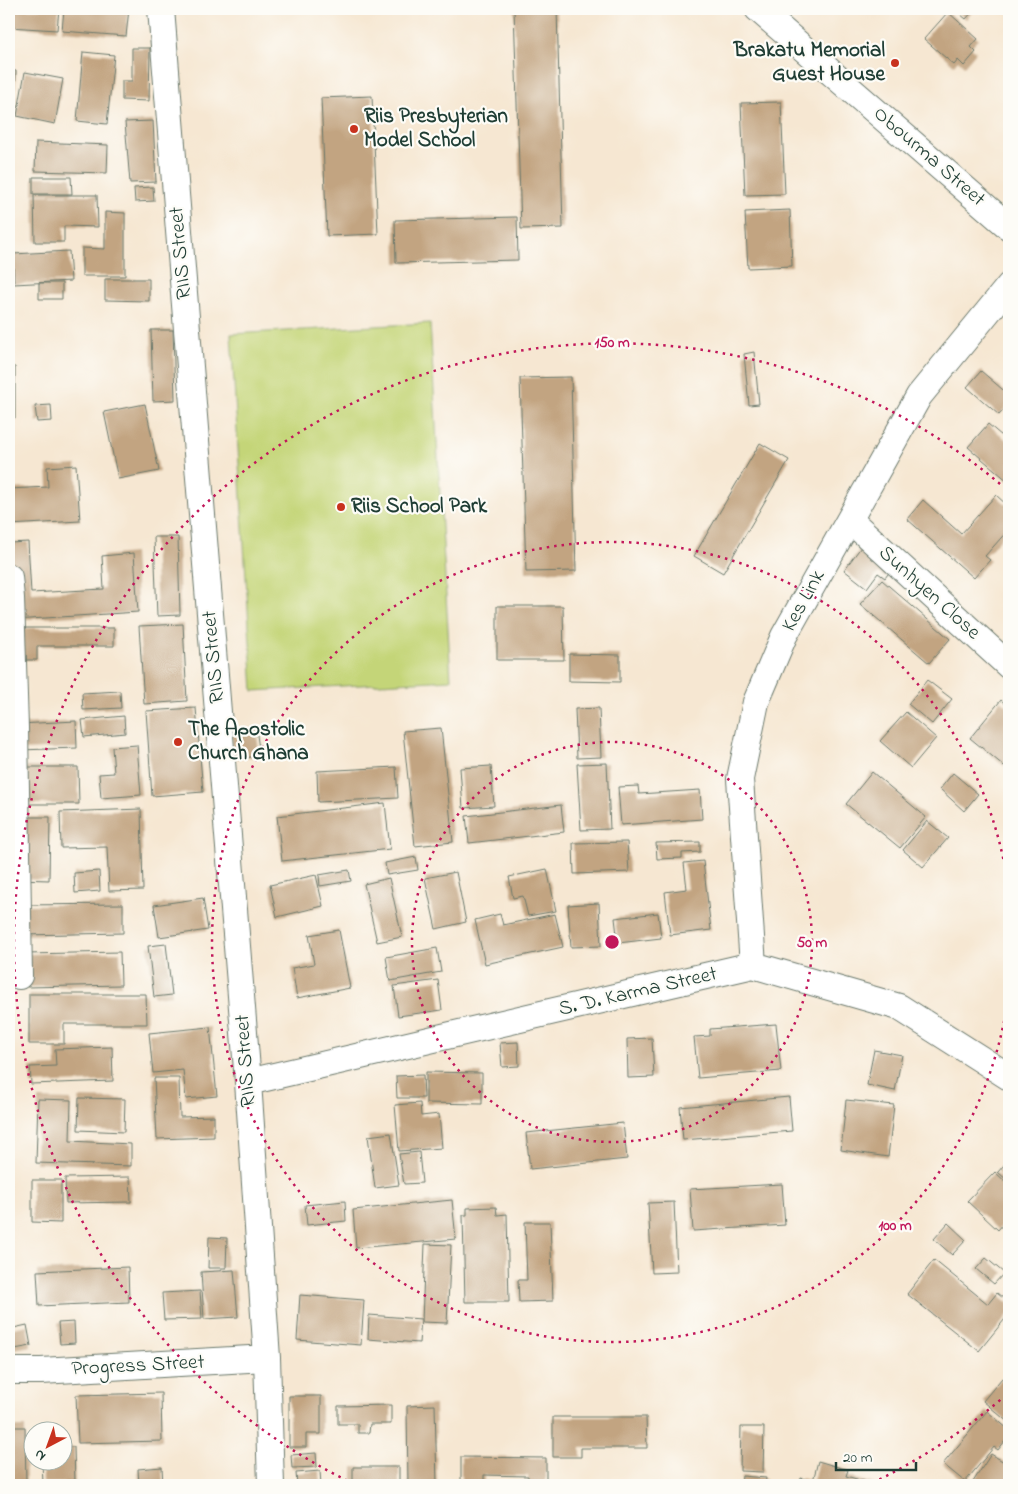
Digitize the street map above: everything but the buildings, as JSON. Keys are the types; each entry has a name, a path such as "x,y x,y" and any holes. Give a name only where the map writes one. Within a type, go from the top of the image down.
{"street":[{"name":"RIIS Street","path":"161,9 248,1082 267,1358 271,1485"},
{"name":"Obourma Street","path":"758,9 1009,227"},
{"name":"Kes Link","path":"753,965 740,780 756,702 784,636 920,396 1009,286"},
{"name":"Sunhyen Close","path":"850,520 1009,666"},
{"path":"9,577 12,598 19,976"},
{"name":"S. D. Karma Street","path":"248,1082 753,965 898,1007 1009,1077"},
{"name":"Progress Street","path":"9,1371 41,1371 267,1358"}],"green space":[{"name":"Riis School Park","path":"430,323 451,680 253,691 231,334"}],"place":[{"name":"Brakatu Memorial Guest House","path":"895,63"},
{"name":"Riis Presbyterian Model School","path":"354,129"},
{"name":"Riis School Park","path":"341,507"},
{"name":"The Apostolic Church Ghana","path":"178,742"}]}
